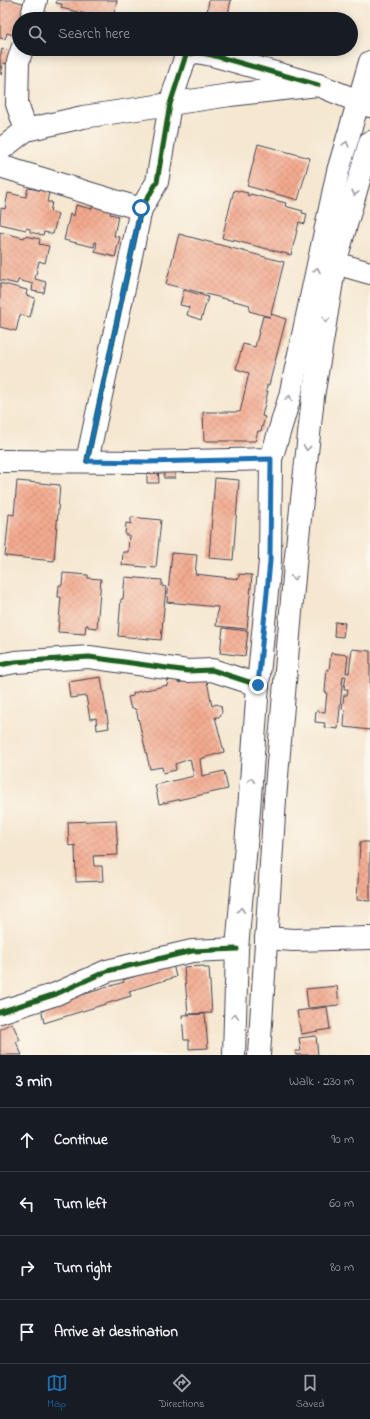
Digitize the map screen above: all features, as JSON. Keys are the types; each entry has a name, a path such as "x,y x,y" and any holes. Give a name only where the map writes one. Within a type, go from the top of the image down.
{"street":[{"path":"32,12 36,0"},
{"path":"20,56 18,62 17,104 26,130"},
{"path":"87,461 141,208 157,182 170,104 186,56"},
{"path":"215,56 318,86 364,104"},
{"path":"234,1055 237,949 258,685 270,561 271,459 290,396 338,171 364,104 370,62"},
{"path":"0,150 26,130 83,117 230,95 318,86"},
{"path":"259,1055 275,799 303,487 313,397 336,263 370,142"},
{"path":"0,166 141,208"},
{"path":"336,263 370,273"},
{"path":"0,461 147,462 271,459"},
{"path":"0,665 15,662 89,657 188,671 212,670 258,685"},
{"path":"266,938 294,940 370,938"},
{"path":"0,1012 56,994 107,971 192,951 237,949"}],"building":[{"path":"0,0 12,0 29,5 27,12 12,12 12,34 7,33 5,39 0,38"},
{"path":"57,0 117,0 114,12 78,12 61,8 62,4 56,3"},
{"path":"209,0 231,0 228,12 207,12"},
{"path":"2,49 12,51 12,56 15,56 13,65 3,63 1,75 0,57"},
{"path":"258,144 310,158 298,200 247,186"},
{"path":"28,188 49,192 47,202 52,202 50,212 58,214 53,234 44,232 43,235 30,232 30,229 27,228 26,230 0,224 1,208 5,209 8,193 26,197"},
{"path":"234,190 248,193 247,195 249,196 250,194 286,203 285,206 303,211 302,213 307,214 305,224 299,222 291,255 236,241 234,239 234,241 222,238"},
{"path":"93,203 111,207 110,214 118,216 114,236 120,237 115,257 95,252 97,242 95,242 94,247 64,240 70,214 74,216 76,205 92,209"},
{"path":"0,232 24,238 25,236 40,239 39,244 49,246 45,263 39,261 35,279 46,282 44,293 32,291 33,284 18,280 17,284 0,280"},
{"path":"179,234 284,262 271,314 286,319 269,385 267,385 266,391 268,391 262,416 265,417 261,431 258,431 255,441 204,441 203,412 240,412 249,373 236,369 243,344 255,347 263,316 270,317 249,311 250,305 166,284"},
{"path":"0,283 27,290 26,295 35,298 30,317 20,315 16,331 0,327"},
{"path":"184,290 208,297 201,320 187,315 189,307 180,305"},
{"path":"164,465 175,465 175,478 164,478"},
{"path":"147,466 158,467 159,483 147,483"},
{"path":"215,478 239,480 233,560 209,558"},
{"path":"17,481 60,485 54,561 5,556 9,514 14,515"},
{"path":"131,517 161,520 156,568 122,565 123,552 128,552 129,535 125,535 126,523 131,524"},
{"path":"172,553 197,555 195,574 239,579 239,574 252,575 247,629 216,626 218,607 167,602"},
{"path":"63,573 88,575 88,578 101,579 97,628 88,627 88,625 86,625 85,634 58,632 61,597 58,597 59,585 62,585"},
{"path":"125,577 162,580 162,586 166,587 161,640 118,636 121,599 123,599"},
{"path":"335,622 345,623 343,637 334,636"},
{"path":"223,628 248,631 245,656 220,653"},
{"path":"352,649 370,651 370,730 344,727 345,710 342,709 344,695 347,695 348,689 344,689 346,676 343,676 338,729 324,727 325,723 315,722 316,711 325,712 327,669 329,670 331,653 348,655 346,673 349,673"},
{"path":"206,676 212,706 216,704 221,706 222,712 219,717 215,717 224,752 200,759 202,776 224,771 228,789 159,804 155,785 194,776 190,759 175,764 176,770 163,773 162,767 150,769 136,709 131,709 128,697 133,696 133,693 168,685 167,681 177,678 178,683"},
{"path":"101,677 109,728 97,730 96,718 90,719 86,696 70,698 68,682"},
{"path":"116,820 118,855 93,856 94,866 102,866 103,881 76,882 75,845 69,846 68,822"},
{"path":"360,842 370,842 370,901 357,900"},
{"path":"173,964 176,977 129,991 131,996 44,1023 42,1013 46,1006 124,982 123,980"},
{"path":"204,966 204,968 209,968 212,1013 188,1014 184,967"},
{"path":"337,986 339,1005 308,1008 306,989"},
{"path":"327,1007 330,1029 301,1034 297,1011"},
{"path":"205,1014 208,1048 189,1049 189,1040 184,1040 182,1015"},
{"path":"12,1023 20,1040 16,1042 22,1055 0,1055 0,1029"},
{"path":"316,1036 318,1055 296,1055 295,1051 301,1051 299,1038"}],"cycle path":[{"path":"87,461 141,209 157,182 170,104 186,56"},
{"path":"216,56 318,85"},
{"path":"0,665 15,662 89,657 188,671 212,670 258,685"},
{"path":"0,1012 56,994 107,971 192,951 237,949"}],"route":[{"path":"141,208 87,461 147,462 271,459 270,561 258,685"}]}
